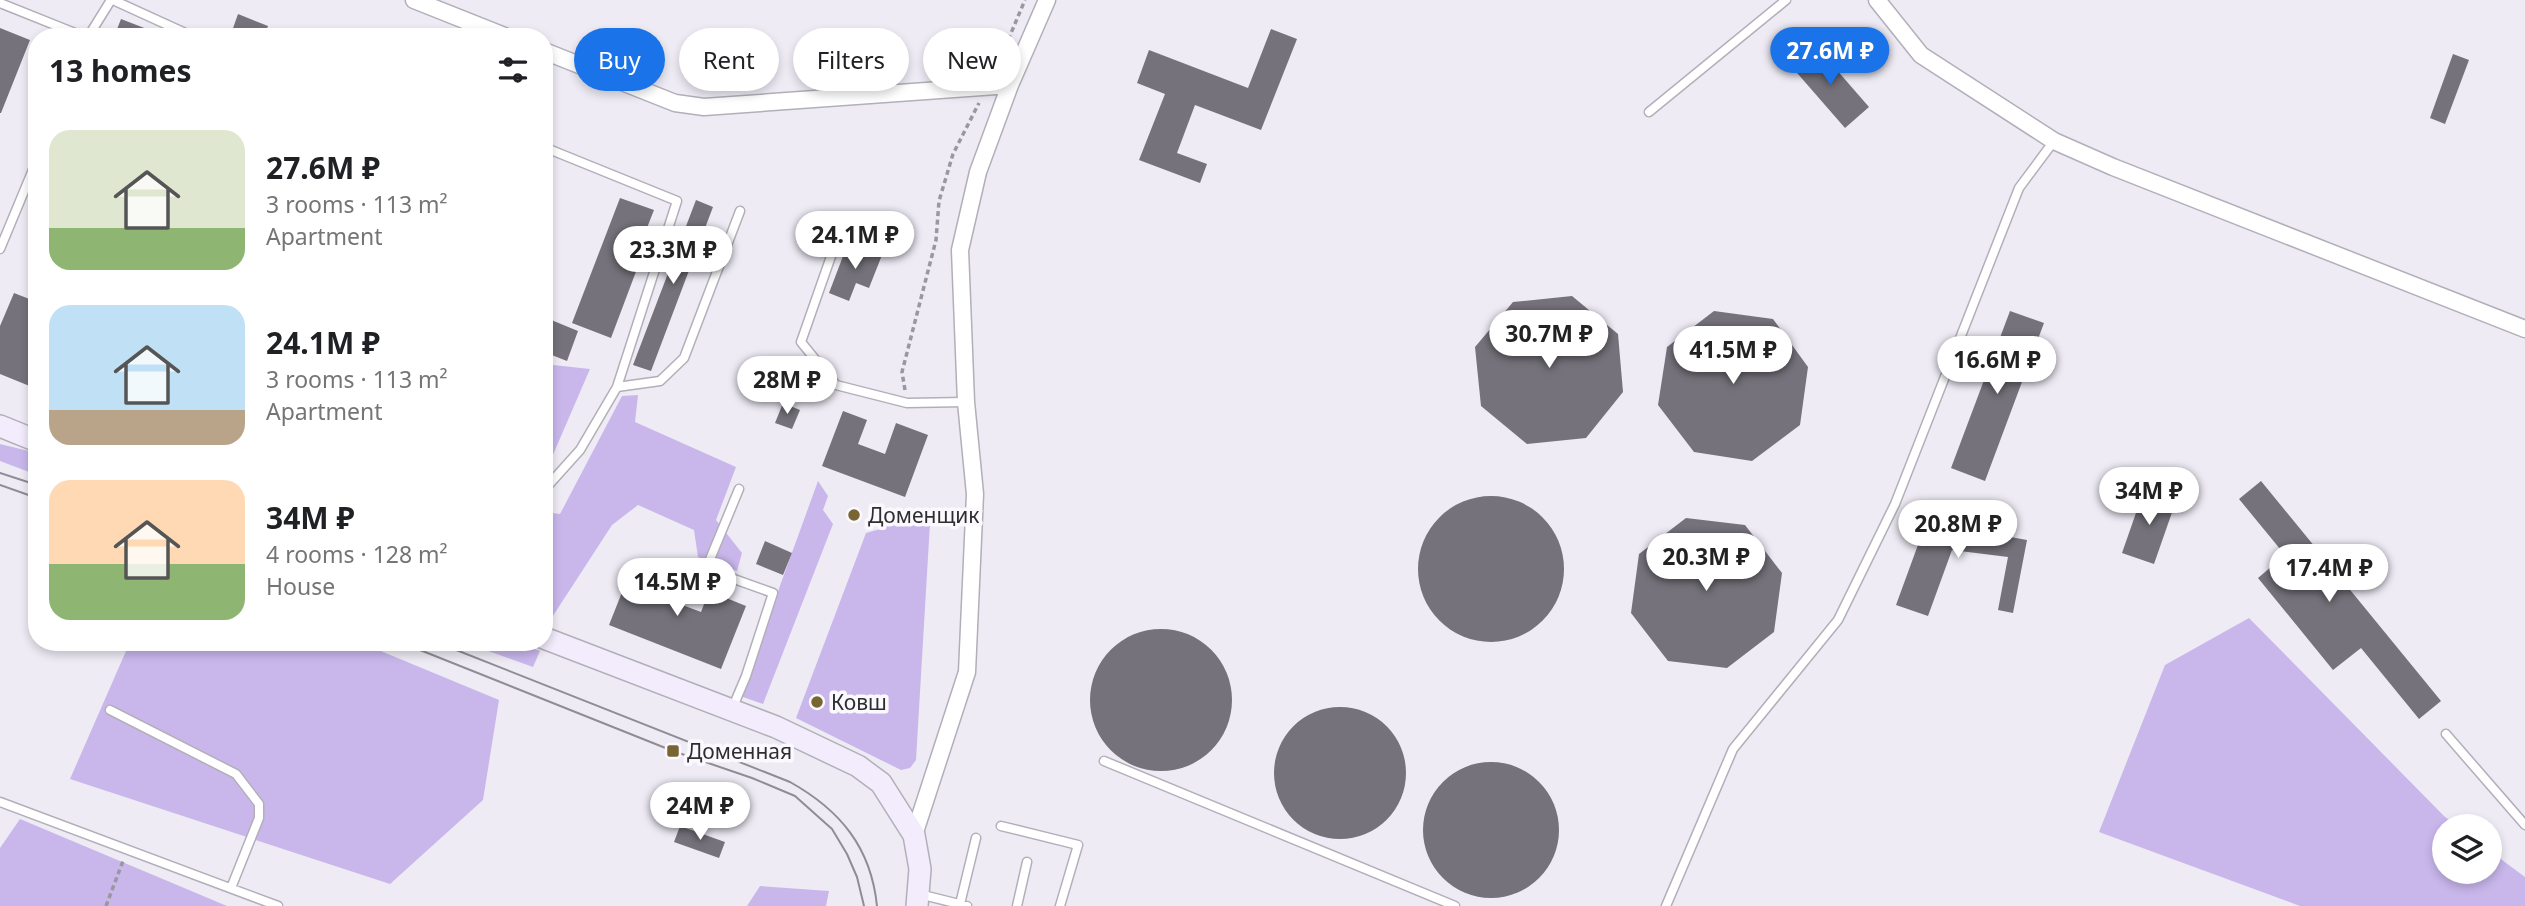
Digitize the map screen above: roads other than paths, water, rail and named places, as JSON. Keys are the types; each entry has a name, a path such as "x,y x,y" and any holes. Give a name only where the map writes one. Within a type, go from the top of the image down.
{"main road":[{"path":"0,426 28,437"},
{"path":"553,641 732,709 858,766 881,783 914,835 920,869 918,900"}],"street":[{"path":"414,0 484,28"},
{"path":"1021,60 1047,0"},
{"path":"1877,0 1921,55 2054,141 2113,167 2525,329"},
{"path":"553,55 675,103 704,107 923,91"},
{"path":"914,835 967,672 975,494 966,402 960,250 978,172 1008,91"}],"lane":[{"path":"92,28 112,0 174,28"},
{"path":"1649,112 1786,0"},
{"path":"0,4 63,28"},
{"path":"1666,906 1733,749 1838,620 1895,504 2019,188 2054,141"},
{"path":"553,151 677,201 617,387 580,450 553,480"},
{"path":"0,249 28,182"},
{"path":"617,387 660,381 684,358 740,211"},
{"path":"836,242 801,342 836,385 906,403 966,402"},
{"path":"732,709 746,676 773,593 706,569 740,489"},
{"path":"110,710 236,774 259,804 259,818 231,888"},
{"path":"2446,734 2525,825"},
{"path":"1104,761 1455,906"},
{"path":"0,802 278,906"},
{"path":"1001,826 1078,845 1060,906"},
{"path":"918,900 964,905 976,838"},
{"path":"1017,906 1027,862"}],"tram line":[{"path":"0,473 28,482"},
{"path":"0,485 28,495"},
{"path":"423,651 673,751 795,796 832,829 857,877 864,906"},
{"path":"459,651 790,782 824,805 850,832 868,866 877,906"}],"place":[{"name":"Доменщик","path":"854,515"},
{"name":"Ковш","path":"817,702"},
{"name":"Доменная","path":"673,751"}]}
